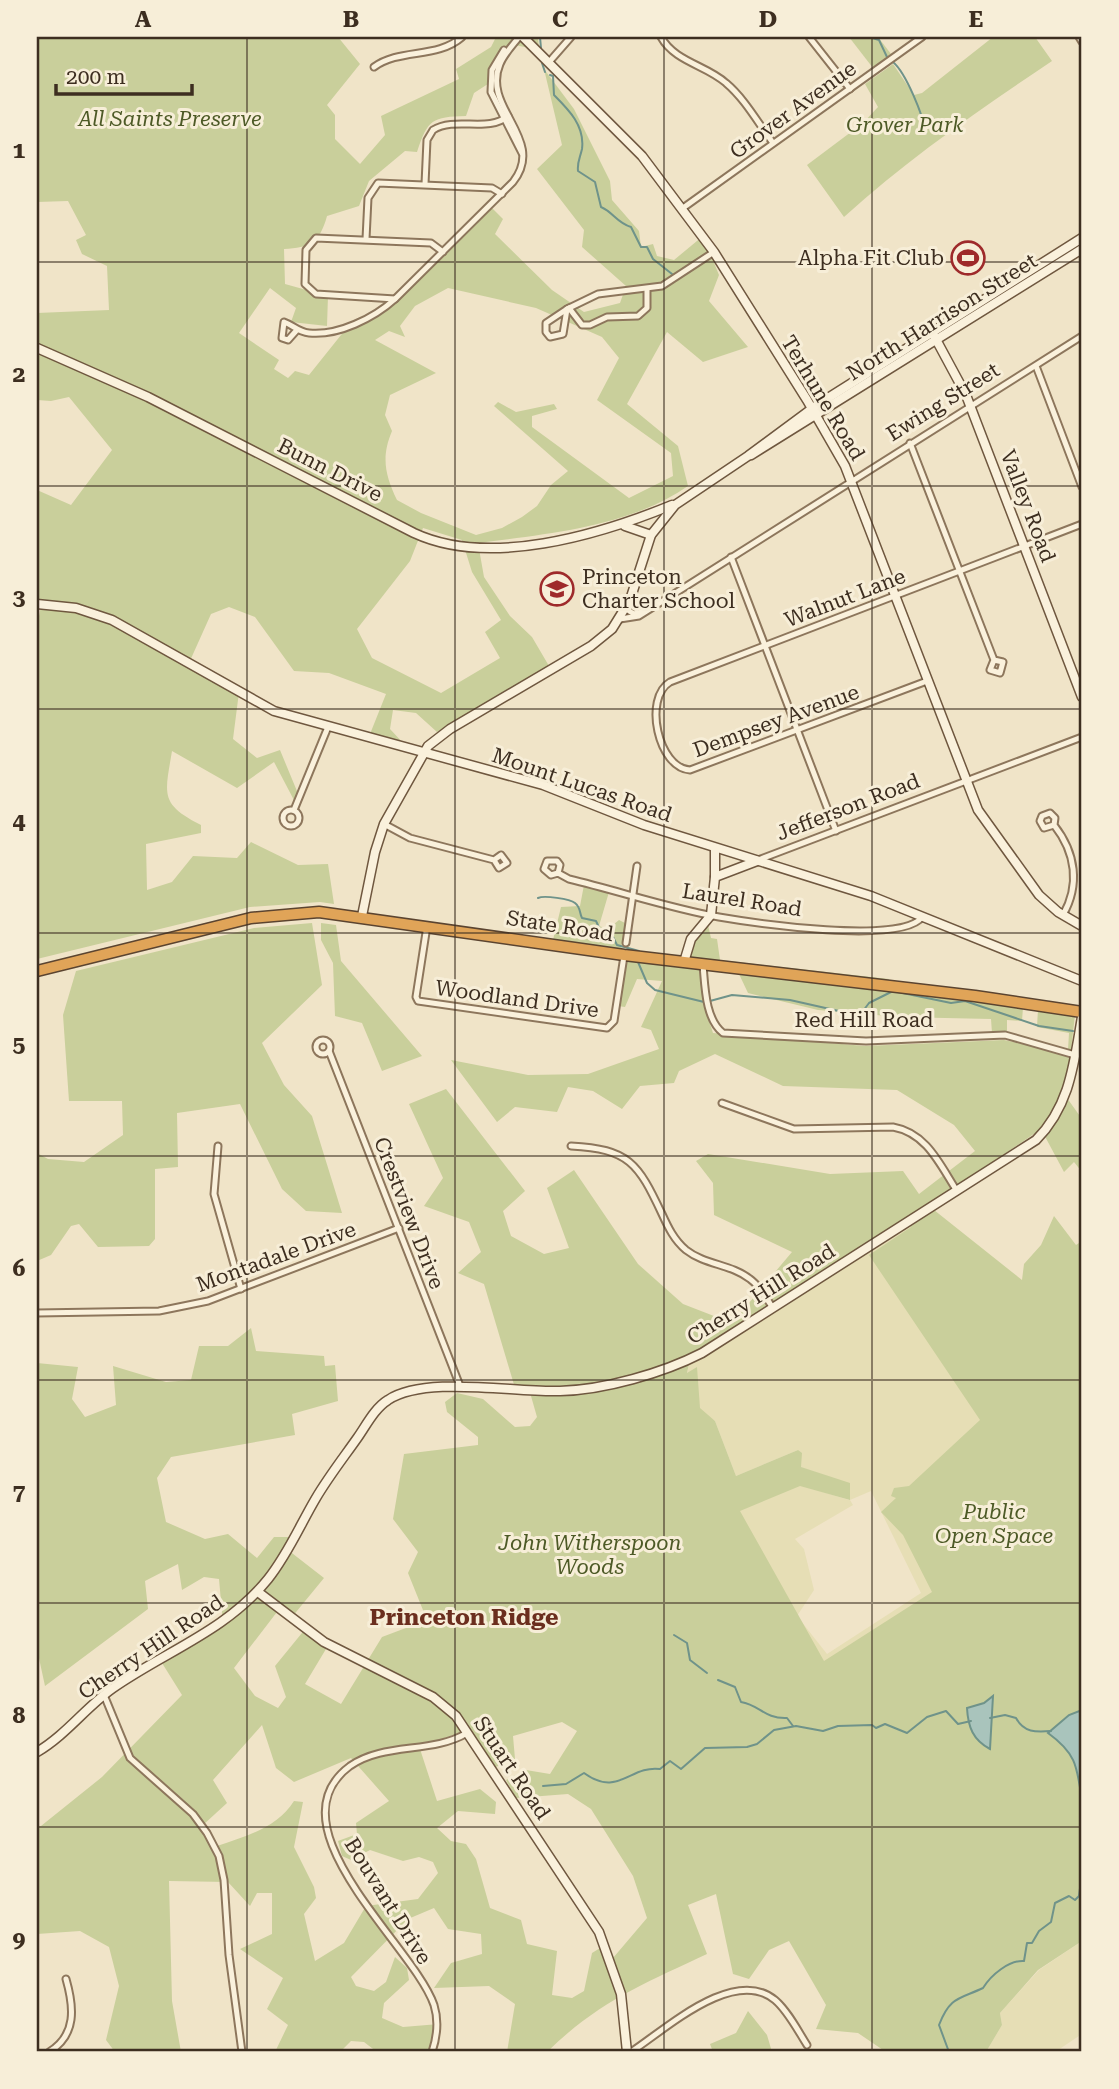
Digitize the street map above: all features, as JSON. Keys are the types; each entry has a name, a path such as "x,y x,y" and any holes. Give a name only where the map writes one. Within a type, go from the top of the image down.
{"highway":[{"name":"State Road","path":"37,971 260,916 304,912 362,916 624,955 975,996 1082,1012"}],"street":[{"path":"374,67 386,58 444,48 462,37"},
{"path":"296,331 309,334 342,328 382,310 502,194 519,174 522,153 507,117 492,98 491,75 498,57 519,37"},
{"name":"Terhune Road","path":"519,37 550,61 633,145 683,208 713,252 814,412 851,481 966,781 988,826 1039,895 1063,915 1082,926"},
{"path":"550,61 570,37"},
{"path":"661,37 675,54 708,70 727,84 773,143"},
{"path":"809,37 850,89"},
{"name":"Grover Avenue","path":"683,208 922,37"},
{"path":"1079,37 1082,42"},
{"path":"425,184 427,141 433,130 457,124 497,124 507,117"},
{"path":"366,239 368,198 374,186 387,182 492,188 502,194"},
{"path":"395,299 316,294 305,284 306,250 312,240 320,237 432,243 443,252"},
{"name":"North Harrison Street","path":"935,336 1082,238"},
{"name":"North Harrison Street","path":"423,752 450,729 591,646 620,618 626,610 651,535 677,502 935,336 1082,249"},
{"path":"568,308 563,334 551,337 546,332 546,323 568,308 598,294 647,290 668,282 713,252"},
{"path":"568,308 582,325 590,325 607,317 643,314 647,305 647,290"},
{"name":"Valley Road","path":"935,336 970,406 1082,697"},
{"name":"Ewing Street","path":"620,618 636,618 1082,336"},
{"name":"Bunn Drive","path":"37,348 139,392 435,542 467,549 497,549 622,525 677,502"},
{"path":"1036,366 1082,486"},
{"path":"910,443 994,660"},
{"name":"Walnut Lane","path":"659,729 655,705 657,694 665,684 1082,524"},
{"name":"Bunn Drive","path":"622,525 651,535"},
{"path":"731,557 836,831"},
{"name":"Mount Lucas Road","path":"37,604 76,608 102,616 260,705 328,727 542,785 715,849 870,896 1082,981"},
{"path":"626,610 634,614 645,611"},
{"name":"Dempsey Avenue","path":"659,729 670,761 678,768 690,770 927,681"},
{"path":"295,810 328,727"},
{"name":"Jefferson Road","path":"715,877 1082,737"},
{"path":"362,916 373,859 384,824 423,752"},
{"path":"384,824 410,838 495,860"},
{"path":"1054,825 1075,878 1073,897 1063,915"},
{"path":"684,962 691,939 711,915 715,849"},
{"path":"626,943 637,866"},
{"name":"Laurel Road","path":"558,873 569,879 711,915 864,933 913,926 922,917"},
{"name":"Woodland Drive","path":"427,926 416,997 418,1000 610,1027 614,1021 624,955"},
{"name":"Red Hill Road","path":"703,965 707,1003 716,1026 723,1033 866,1041 1005,1035 1075,1055"},
{"name":"Cherry Hill Road","path":"37,1752 56,1740 104,1695 214,1629 258,1592 287,1552 317,1496 377,1409 402,1393 460,1386 558,1391 612,1384 692,1359 1027,1147 1044,1131 1063,1102 1082,1017"},
{"name":"Crestview Drive","path":"329,1051 460,1386"},
{"path":"722,1102 794,1129 893,1127 907,1130 929,1147 957,1191"},
{"path":"218,1146 214,1194 242,1289"},
{"path":"571,1146 602,1149 631,1161 646,1180 668,1227 680,1244 702,1260 752,1280 773,1308"},
{"name":"Montadale Drive","path":"37,1313 159,1311 208,1301 399,1228"},
{"name":"Stuart Road","path":"258,1592 324,1642 441,1702 467,1732 599,1933 621,1994 629,2052"},
{"path":"104,1695 130,1758 193,1814 219,1856 224,1880 229,1955 242,2052"},
{"name":"Bouvant Drive","path":"432,2052 437,2022 430,1995 339,1861 328,1830 327,1805 341,1775 360,1760 446,1742 467,1732"},
{"path":"49,2052 61,2043 71,2026 72,2005 66,1979"},
{"path":"629,2052 713,1998 743,1989 776,2001 807,2045"}],"green space":[{"name":"All Saints Preserve","path":"37,37 338,37 360,64 327,105 335,115 335,139 360,164 385,135 381,116 459,79 456,69 491,47 496,37 538,37 539,50 510,44 494,80 474,93 466,116 438,119 428,126 417,152 405,151 369,181 359,206 327,216 321,232 313,242 284,249 285,284 328,296 327,326 291,322 296,308 270,288 239,333 279,360 274,369 288,378 295,371 309,375 349,325 378,313 490,206 503,219 495,234 552,290 584,312 620,303 626,286 582,247 584,230 537,169 562,145 544,69 574,109 610,181 612,200 639,231 641,247 653,244 657,256 674,260 703,236 719,275 709,301 748,347 703,362 667,332 627,404 678,446 688,486 665,500 614,520 559,532 478,543 484,577 510,616 532,637 549,666 437,732 416,713 393,710 390,729 404,744 370,734 386,694 329,673 294,671 255,617 229,607 211,614 189,663 239,692 233,739 257,758 280,750 299,796 296,804 274,762 237,788 172,751 168,796 178,811 201,825 201,833 146,844 147,890 172,882 193,856 237,858 251,842 298,865 328,864 334,904 320,902 250,907 37,959 37,626 41,606 37,606 37,490 71,505 112,450 69,397 51,401 37,400 37,313 109,310 107,266 82,254 76,240 86,235 68,201 37,202","holes":["448,288 536,308 602,337 619,358 597,400 671,453 673,476 629,498 532,427 532,416 557,409 554,404 516,412 498,402 494,406 568,471 551,485 537,506 502,528 476,535 421,513 397,500 386,466 386,449 392,431 385,415 390,395 436,373 375,340 389,331 405,337 400,326 415,306","423,528 462,540 472,572 501,620 485,632 500,658 441,693 372,658 357,629 410,561"]},
{"path":"849,37 878,37 891,54 873,68"},
{"name":"Grover Park","path":"993,37 1035,37 1052,61 919,155 844,217 807,165 863,123 878,107 865,84 893,64 914,95 922,93"},
{"path":"584,885 609,892 599,926 608,929 619,920 625,923 621,950 553,940 561,907 580,906"},
{"path":"312,923 322,985 262,1043 284,1085 312,1116 342,1213 306,1211 282,1189 240,1104 177,1113 178,1167 155,1169 155,1239 149,1246 98,1247 79,1224 71,1226 51,1255 37,1261 37,1153 48,1159 84,1162 123,1135 122,1101 69,1101 63,1015 76,971 254,928"},
{"path":"321,923 336,925 341,961 422,1056 382,1071 362,1023 335,1016 333,963 321,940"},
{"path":"708,925 711,938 717,939 720,960 889,979 888,982 691,958 691,947"},
{"path":"627,960 700,969 704,1005 713,1033 865,1046 1004,1040 1072,1054 1062,1091 1082,1119 1082,1172 1074,1162 1064,1172 1041,1129 929,1206 1022,1280 1024,1264 1041,1245 1054,1216 1076,1245 1082,1241 1082,1941 1038,1970 1000,2013 1002,2025 986,2052 886,2052 858,2033 816,2029 826,2005 789,1941 769,1950 749,1979 733,1974 716,1894 688,1905 707,1954 603,2007 547,2052 507,2052 515,2004 489,1986 434,1988 451,1963 482,1954 481,1934 448,1929 434,1908 408,1919 351,1977 356,1986 374,1991 386,1982 395,1957 407,1968 409,1980 384,2003 382,2018 403,2027 439,2024 434,2052 377,2052 364,2042 351,2041 340,2052 275,2052 288,2025 267,2009 283,1978 240,1949 272,1934 272,1893 257,1893 250,1906 228,1882 169,1881 172,2001 181,2052 115,2052 106,2040 119,1986 109,1947 80,1931 37,1934 37,1826 41,1826 102,1777 182,1695 162,1663 223,1624 219,1579 204,1577 182,1590 178,1564 145,1581 148,1609 45,1686 37,1649 37,1363 78,1367 72,1399 85,1417 116,1405 113,1366 166,1382 191,1380 199,1346 228,1346 251,1328 256,1351 324,1356 325,1366 335,1365 338,1401 292,1414 295,1435 171,1457 157,1478 166,1522 205,1539 228,1534 257,1558 274,1537 295,1537 288,1550 324,1578 292,1617 280,1608 234,1668 255,1696 278,1708 286,1697 275,1666 306,1628 329,1644 305,1684 341,1704 382,1637 427,1620 408,1573 418,1552 393,1519 404,1454 478,1445 478,1437 447,1412 445,1402 457,1393 483,1399 515,1427 530,1426 537,1417 529,1389 515,1388 484,1284 458,1273 481,1252 469,1222 424,1206 443,1178 409,1104 446,1089 525,1191 503,1211 511,1236 544,1254 569,1248 547,1188 574,1170 638,1264 683,1304 732,1323 792,1252 714,1215 713,1183 696,1161 708,1154 830,1174 903,1171 919,1194 975,1151 954,1125 897,1090 783,1086 715,1054 679,1071 674,1083 640,1086 622,1109 593,1091 568,1087 557,1112 515,1107 497,1122 451,1060 528,1075 588,1074 659,1049 651,1030 641,1027 662,981 637,979 625,1007 618,1006","holes":["907,1223 911,1227 869,1255 980,1420 909,1486 894,1488 891,1496 896,1498 881,1512 903,1535 932,1592 824,1661 740,1511 800,1486 850,1500 850,1483 801,1467 802,1453 798,1450 736,1476 715,1421 700,1408 697,1367 687,1373 690,1359","562,1722 577,1731 550,1774 526,1770 506,1780 516,1798 568,1794 591,1809 633,1876 647,1918 613,1958 605,1945 592,1953 584,1991 572,1998 552,1995 557,1951 527,1944 521,1920 490,1908 476,1859 466,1844 451,1841 437,1828 458,1811 495,1814 496,1802 480,1789 437,1801 419,1746 466,1731 491,1769 515,1759 513,1736","262,1725 276,1768 294,1782 351,1758 389,1801 356,1823 357,1834 338,1841 342,1856 351,1860 370,1850 403,1861 419,1857 433,1862 438,1873 418,1899 366,1906 344,1943 315,1961 304,1914 316,1898 314,1887 294,1847 303,1802 294,1801 279,1818 260,1830 217,1846 203,1825 227,1803 213,1780"]},
{"path":"739,974 1023,1007 1022,1021 1007,1020 1007,1033 992,1033 991,1019 899,1017 818,1010 748,993"},
{"path":"1038,1009 1075,1015 1071,1050 1068,1050 1069,1033 1037,1027"},
{"name":"Public Open Space","path":"907,1223 1082,1369 1005,1534 847,1684 789,1629 711,1533 747,1505 800,1485 849,1500 850,1484 800,1467 798,1450 736,1476 715,1421 682,1399 690,1359","holes":["871,1491 921,1593 827,1654 797,1616 814,1590 804,1549 795,1539 853,1505 850,1500"]},
{"path":"1082,1941 1082,2034 1055,2052 986,2052 1002,2025 1000,2013 1039,1970"},
{"path":"748,2011 767,2035 772,2052 713,2052 710,2044 736,2033"}],"water":[{"path":"993,1696 990,1749 972,1732 967,1708 984,1703"},
{"path":"1082,1710 1082,1801 1074,1762 1065,1748 1048,1733 1069,1715"}],"waterway":[{"path":"540,37 541,48"},
{"path":"869,37 879,40 887,57"},
{"path":"893,62 913,95 926,133"},
{"path":"542,63 545,72"},
{"path":"550,75 553,76 554,95 570,113 581,133 582,149 578,171 595,182 601,207 631,227 641,247 647,247 653,259 672,274"},
{"path":"538,898 551,897 575,903 582,918 596,921 602,934 612,935 617,945 639,951"},
{"path":"638,962 647,983 655,990 704,1002"},
{"path":"710,1001 732,995 790,1000 852,1014 863,1011 869,1003 893,991 951,1003 965,1001 1039,1026 1073,1031"},
{"path":"674,1635 687,1643 690,1660 707,1673"},
{"path":"718,1680 735,1687 741,1702 767,1714 787,1718 793,1726"},
{"path":"543,1786 566,1784 584,1773 596,1780 615,1782 640,1771 660,1769 670,1761 681,1769 705,1748 747,1747 757,1744 774,1730 796,1726 823,1731 838,1726 872,1725 876,1728 885,1724 907,1733 927,1717 946,1711 958,1724 971,1721"},
{"path":"990,1718 1005,1715 1016,1718 1031,1730 1051,1731"},
{"path":"949,2052 939,2025 947,2009 956,2000 983,1988 996,1973 1007,1966 1024,1961 1027,1943 1032,1943 1039,1931 1051,1922 1055,1903 1069,1896 1075,1900 1079,1896 1082,1873"}],"place":[{"name":"Alpha Fit Club","path":"968,258"},
{"name":"Princeton Charter School","path":"557,589"}],"district":[{"name":"Princeton Ridge","path":"464,1617"}],"park label":[{"name":"John Witherspoon Woods","path":"590,1555"}]}
